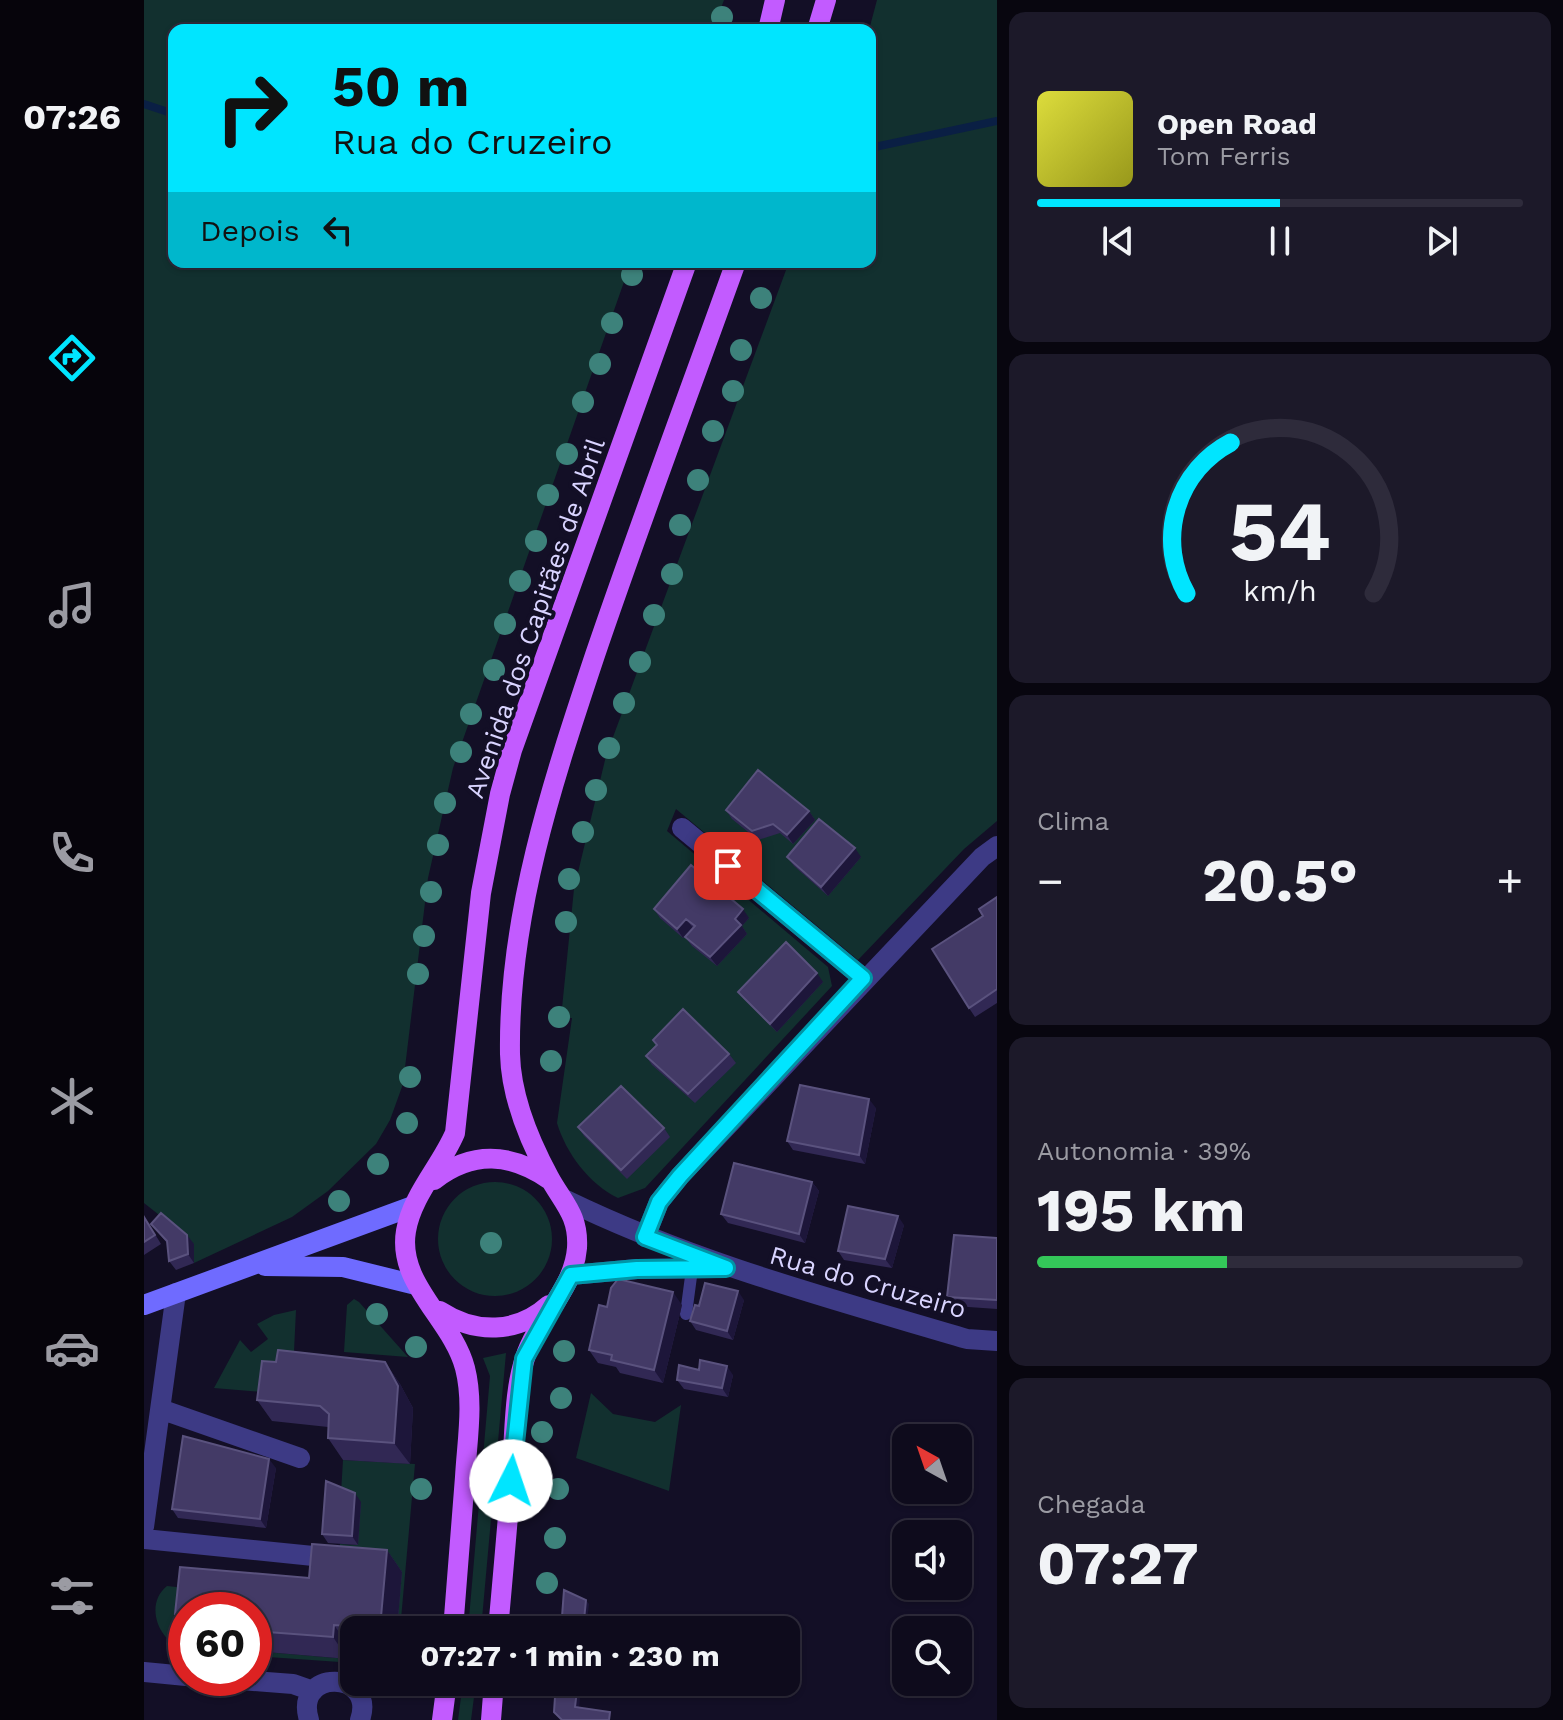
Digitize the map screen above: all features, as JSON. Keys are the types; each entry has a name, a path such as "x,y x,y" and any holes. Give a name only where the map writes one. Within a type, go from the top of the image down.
{"main road":[{"path":"769,24 775,0"},
{"path":"819,24 826,0"},
{"name":"Avenida dos Capitães de Abril","path":"454,1616 470,1408 466,1369 455,1338 416,1285 407,1260 405,1232 413,1206 455,1133 481,893 489,840 512,750 685,268"},
{"name":"Avenida dos Capitães de Abril","path":"550,1180 520,1108 510,1057 517,964 533,858 549,792 734,268"},
{"name":"Avenida dos Capitães de Abril","path":"429,1183 450,1167 475,1158 502,1157 528,1164 550,1180 566,1200 576,1224 577,1250 571,1275 538,1330 522,1372 499,1616"},
{"path":"144,1305 413,1206"},
{"path":"253,1266 343,1267 416,1285"},
{"name":"Avenida dos Capitães de Abril","path":"433,1307 457,1322 483,1329 511,1326 537,1316 558,1297"},
{"path":"442,1720 445,1696"},
{"path":"491,1720 493,1696"}],"street":[{"path":"682,828 863,978"},
{"path":"645,1237 659,1202 680,1176 863,978 982,857 997,846"},
{"name":"Rua do Cruzeiro","path":"566,1200 645,1237 726,1268 967,1339 997,1341"},
{"name":"Rua do Cruzeiro","path":"571,1275 726,1268"},
{"path":"144,1527 163,1410 176,1293"},
{"path":"163,1410 300,1458"},
{"path":"144,1539 333,1558"},
{"path":"144,1672 168,1674"},
{"path":"272,1682 293,1684 313,1691"},
{"path":"309,1720 307,1708 313,1691 329,1682 347,1684 360,1696 360,1720"}],"lane":[{"path":"686,1314 692,1269"}],"green space":[{"path":"144,0 724,0 715,24 168,24 168,268 629,268 453,768 428,878 403,1084 390,1120 376,1144 328,1191 292,1217 194,1263 168,1222 144,1203"},
{"path":"877,0 997,0 997,821 964,849 858,960 676,809 667,831 828,967 832,986 645,1188 618,1198 588,1176 566,1145 557,1123 572,1018 561,1018 574,889 606,756 787,268 876,268 876,24 871,24"},
{"path":"495,1182 517,1187 535,1199 547,1217 552,1239 547,1261 535,1279 517,1291 495,1296 473,1291 455,1279 443,1261 438,1239 443,1217 455,1199 473,1187"},
{"path":"354,1299 408,1357 344,1352 347,1305"},
{"path":"296,1310 293,1372 275,1393 214,1388 240,1340 251,1352 268,1339 257,1324 274,1315"},
{"path":"506,1353 482,1616 469,1616 490,1376 483,1358"},
{"path":"591,1393 613,1414 655,1422 681,1405 669,1491 576,1458"},
{"path":"343,1460 415,1464 401,1616 386,1616 338,1566 340,1544 358,1545 341,1493"},
{"path":"167,1586 195,1589 194,1592 168,1592 168,1639 157,1622 156,1603"},
{"path":"272,1653 340,1658 340,1662 272,1657"},
{"path":"461,1696 474,1696 471,1720 458,1720"}],"building":[{"path":"758,770 809,811 787,835 773,824 752,831 726,810"},
{"path":"819,819 855,848 821,887 787,857"},
{"path":"691,865 743,909 735,919 741,925 710,957 685,937 695,926 686,919 677,929 654,909"},
{"path":"997,897 997,989 969,1008 932,949 983,916 979,909"},
{"path":"786,942 817,973 770,1024 738,992"},
{"path":"683,1009 729,1054 688,1094 646,1056 657,1045 653,1040"},
{"path":"800,1085 869,1099 859,1155 787,1141"},
{"path":"621,1086 664,1128 621,1170 578,1127"},
{"path":"734,1163 812,1182 799,1234 721,1214"},
{"path":"848,1206 898,1216 885,1259 838,1251"},
{"path":"161,1213 187,1235 188,1254 169,1261 167,1241 151,1224"},
{"path":"144,1217 155,1235 144,1242"},
{"path":"954,1235 997,1238 997,1300 947,1297"},
{"path":"618,1279 673,1292 654,1370 611,1360 612,1355 589,1350 599,1305 607,1307 611,1288"},
{"path":"705,1283 738,1291 727,1331 690,1321 695,1305 699,1306"},
{"path":"278,1350 385,1362 398,1386 394,1443 328,1438 329,1414 320,1406 257,1400 262,1361 276,1362"},
{"path":"700,1360 727,1366 722,1388 677,1380 679,1365 699,1370"},
{"path":"183,1436 269,1459 260,1519 172,1509"},
{"path":"326,1481 355,1493 352,1536 322,1534"},
{"path":"312,1544 387,1550 381,1616 340,1616 340,1625 334,1625 333,1637 272,1632 272,1592 177,1592 180,1567 309,1578"},
{"path":"564,1590 586,1600 584,1616 562,1616"},
{"path":"555,1696 576,1696 575,1707 610,1712 609,1720 562,1720 554,1712"}],"waterway":[{"path":"144,104 168,112"},
{"path":"876,147 997,121"}],"route":[{"path":"511,1481 517,1398 524,1359 571,1275 637,1269 726,1268 645,1237 659,1202 863,978 728,866"}]}
